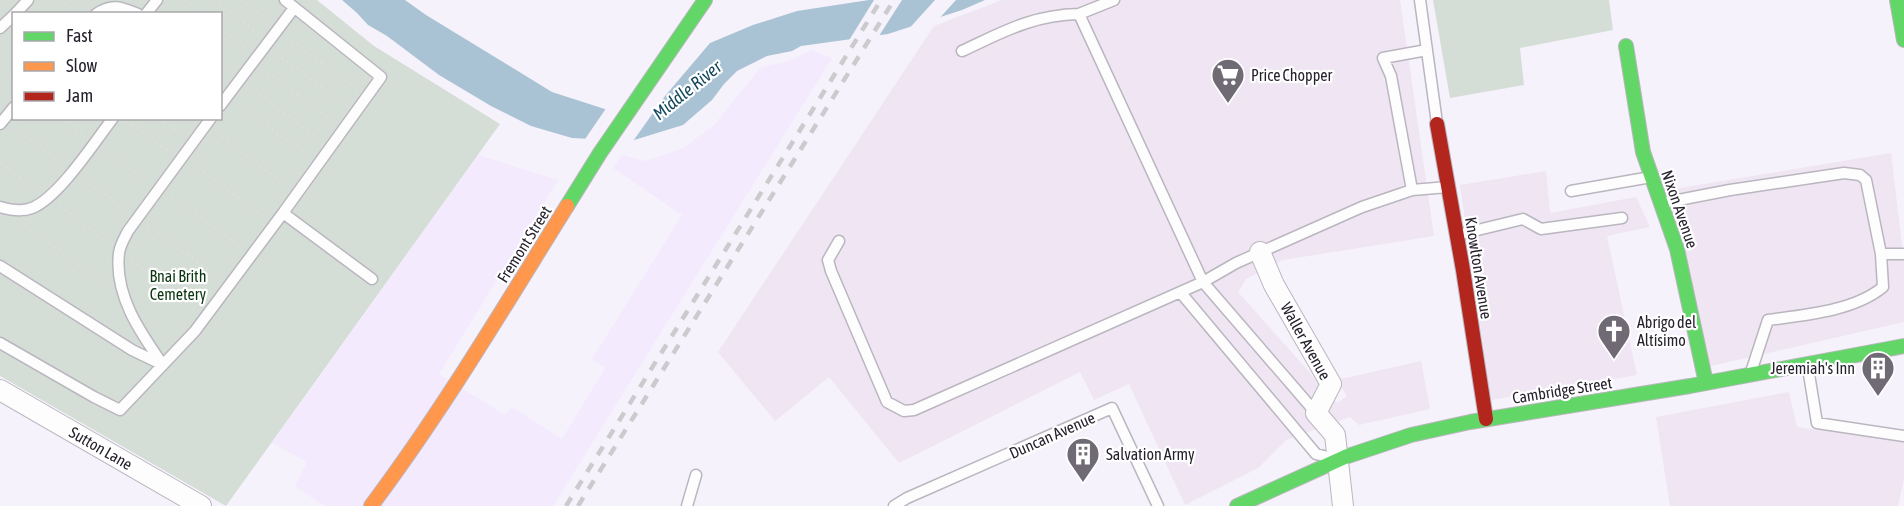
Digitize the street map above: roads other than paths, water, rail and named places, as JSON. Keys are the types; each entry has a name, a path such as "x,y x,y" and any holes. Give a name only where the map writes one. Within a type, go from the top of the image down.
{"street":[{"name":"Fremont Street","path":"371,506 405,462 600,153 705,0"},
{"path":"1897,0 1904,40"},
{"name":"Nixon Avenue","path":"1626,46 1643,152 1677,249 1706,383"},
{"name":"Knowlton Avenue","path":"1437,124 1486,419"},
{"name":"Waller Avenue","path":"1260,252 1274,285 1331,384 1316,413"},
{"name":"Cambridge Street","path":"1237,506 1337,460 1415,434 1486,419 1621,398 1904,346"},
{"name":"Sutton Lane","path":"0,390 201,506"},
{"path":"1316,413 1335,435 1343,506"}],"lane":[{"path":"16,12 28,0"},
{"path":"148,12 157,0"},
{"path":"0,344 120,410 195,331 381,76 285,0"},
{"path":"962,51 1025,22 1057,14 1078,14 1114,0"},
{"path":"1420,0 1437,124"},
{"path":"99,12 105,8 121,7 133,12"},
{"path":"222,103 294,8"},
{"path":"1078,14 1203,282 1316,413"},
{"path":"0,28 12,16"},
{"path":"1412,190 1391,76 1383,58 1427,50"},
{"path":"2,122 12,110"},
{"path":"1,207 15,211 31,208 54,194 111,120"},
{"path":"163,365 138,329 126,302 121,288 119,251 128,231 210,120"},
{"path":"1660,204 1730,190 1844,173 1860,175 1866,180 1881,254 1883,286 1871,297 1820,313 1768,320 1751,375"},
{"path":"1571,191 1652,177"},
{"path":"839,241 828,260 831,271 887,402 904,411 914,410 1181,293 1236,263 1362,207 1412,190 1448,187"},
{"path":"283,213 372,279"},
{"path":"1457,235 1523,219 1541,229 1622,218"},
{"path":"1881,254 1904,254"},
{"path":"0,266 132,350 163,365"},
{"path":"1181,293 1316,454 1337,460"},
{"path":"1807,364 1816,423 1904,436"},
{"name":"Duncan Avenue","path":"894,506 1112,408 1158,506"},
{"path":"687,506 696,475"}],"water":[{"name":"Middle River","path":"342,0 405,0 552,92 614,112 665,96 710,43 753,25 797,11 869,0 985,0 962,10 888,34 801,46 792,51 767,56 737,71 712,100 683,125 631,141 572,138 531,126 491,106 439,75 387,36 368,25"}],"railway":[{"path":"566,506 881,0"},
{"path":"578,506 894,0"}],"place":[{"name":"Price Chopper","path":"1228,104"},
{"name":"Abrigo del Altísimo","path":"1614,360"},
{"name":"Jeremiah's Inn","path":"1878,397"},
{"name":"Salvation Army","path":"1083,483"}],"park label":[{"name":"Bnai Brith Cemetery","path":"178,285"}]}
